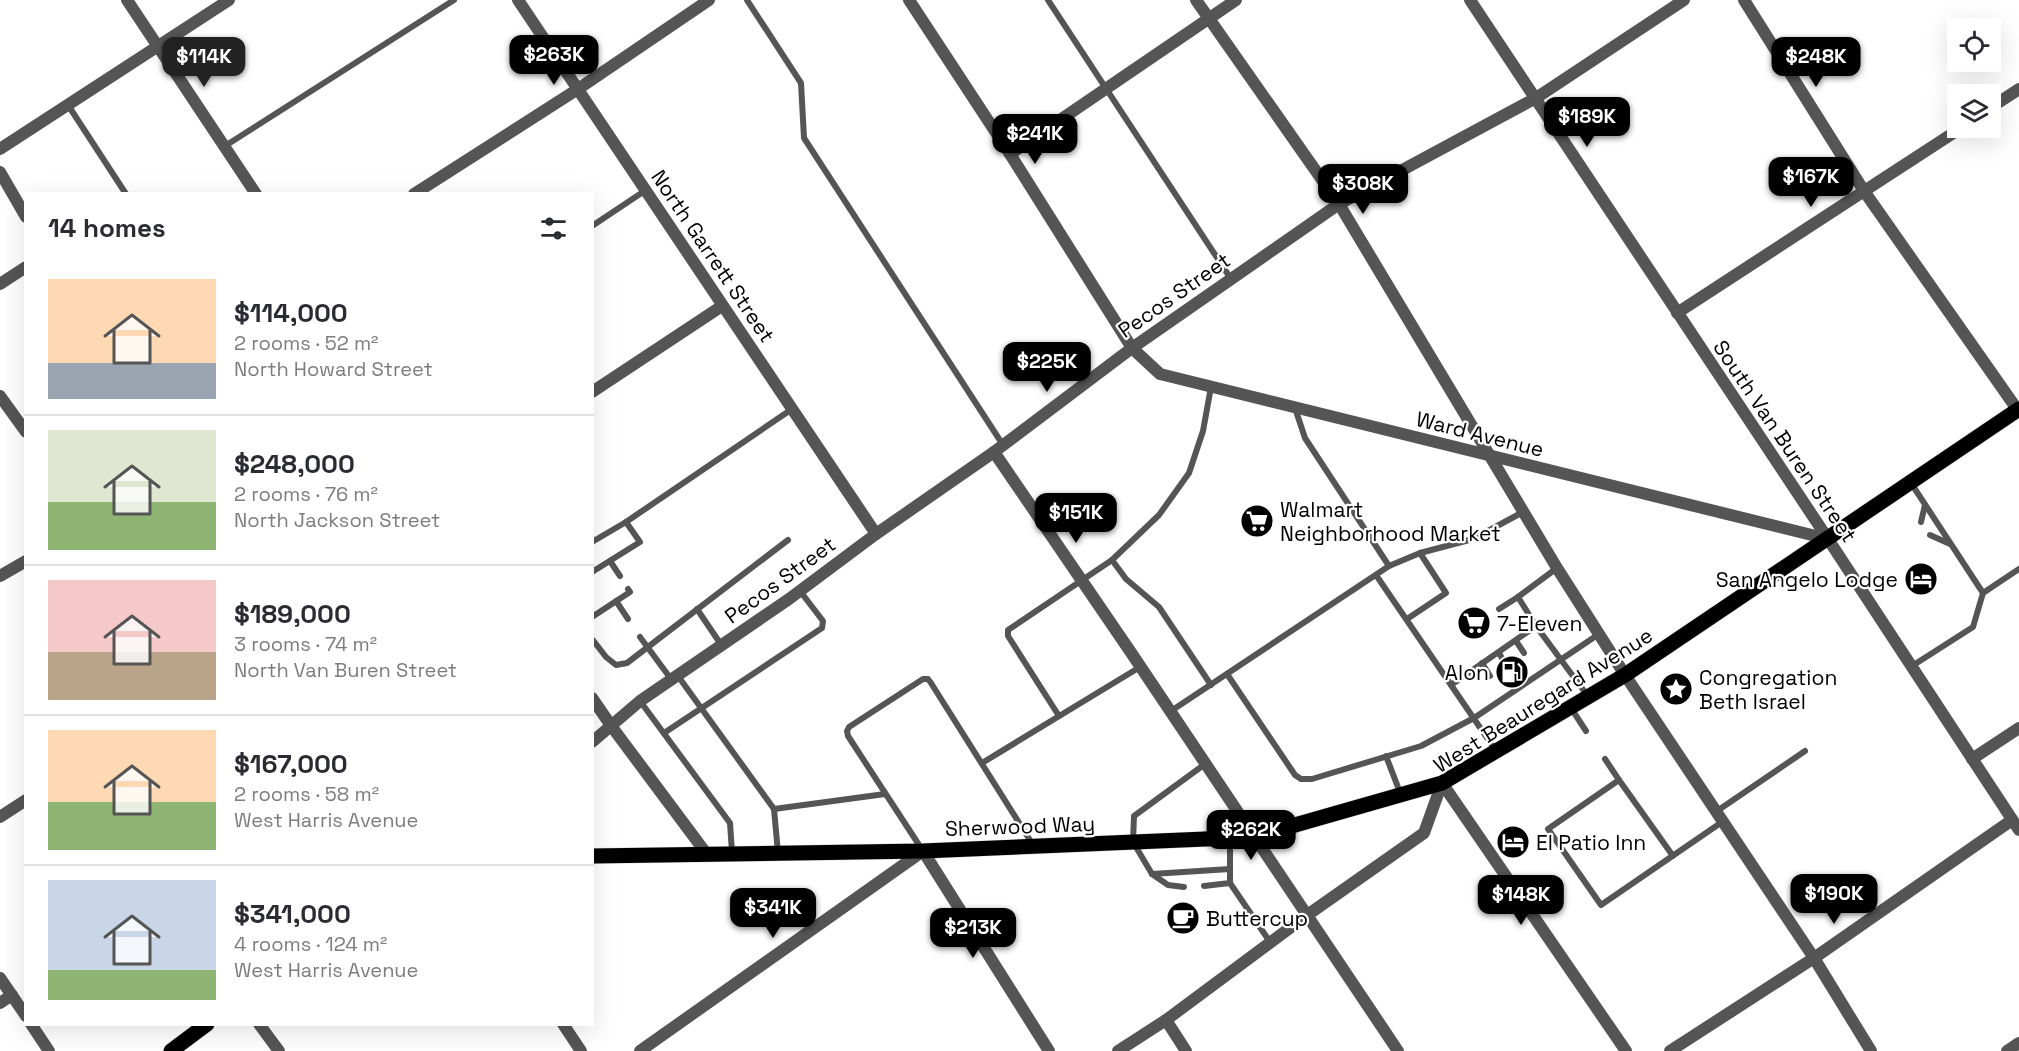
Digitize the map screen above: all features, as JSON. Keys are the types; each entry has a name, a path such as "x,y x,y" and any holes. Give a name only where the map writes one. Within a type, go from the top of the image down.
{"main road":[{"name":"West Beauregard Avenue","path":"1442,783 1625,675 2019,410"},
{"name":"Sherwood Way","path":"594,856 923,851 1253,837 1442,783"},
{"path":"171,1051 204,1026"}],"street":[{"path":"127,0 255,192"},
{"path":"0,149 229,0"},
{"name":"North Garrett Street","path":"518,0 876,534"},
{"path":"417,192 709,0"},
{"name":"Ward Avenue","path":"909,0 1011,154 1132,348 1160,374 1828,539"},
{"path":"1196,0 1339,204 1557,568 1625,675 1814,958 1871,1051"},
{"path":"1011,154 1236,0"},
{"name":"South Van Buren Street","path":"1470,0 2016,825"},
{"name":"Pecos Street","path":"594,740 640,701 800,591 1132,348 1339,204 1536,98 1684,0"},
{"path":"1744,0 1864,191 2019,410"},
{"path":"2001,101 2019,89"},
{"path":"1677,313 1947,137"},
{"path":"0,172 24,214"},
{"path":"0,284 24,268"},
{"path":"594,391 722,306"},
{"path":"0,396 24,429"},
{"path":"998,448 1082,580 1398,1051"},
{"path":"0,576 24,562"},
{"path":"594,701 706,853"},
{"path":"1972,759 2019,728"},
{"path":"1442,783 1626,1051"},
{"name":"West Beauregard Avenue","path":"1118,1051 1166,1020 1270,942 1424,833 1442,783"},
{"path":"0,817 24,801"},
{"path":"1670,1051 2016,825"},
{"path":"640,1051 923,851 1048,1051"},
{"path":"0,978 24,1013"},
{"path":"0,1003 12,995"},
{"path":"1166,1020 1186,1051"},
{"path":"32,1026 49,1051"},
{"path":"260,1026 279,1051"},
{"path":"564,1026 581,1051"},
{"path":"2007,1051 2019,1043"}],"lane":[{"path":"225,146 454,0"},
{"path":"747,0 801,82 804,138 998,448"},
{"path":"1048,0 1231,279"},
{"path":"68,105 125,192"},
{"path":"594,225 646,190"},
{"path":"1059,716 1008,636 1008,630 1112,560 1159,515 1190,473 1203,431 1211,387"},
{"path":"1295,408 1305,438 1389,566"},
{"path":"594,541 626,522 792,409"},
{"path":"1911,483 1983,593"},
{"path":"1921,522 1925,505"},
{"path":"1170,711 1389,566 1420,553 1473,539 1523,512"},
{"path":"594,571 640,542 626,522"},
{"path":"1930,535 1951,544"},
{"path":"594,642 606,657 616,665 627,663 788,540"},
{"path":"1407,620 1446,593 1420,553"},
{"path":"1112,560 1126,579 1160,607 1211,685"},
{"path":"610,561 620,576"},
{"path":"1499,609 1557,568"},
{"path":"1911,666 1973,627 1983,593 2019,569"},
{"path":"1376,575 1496,751"},
{"path":"594,615 630,592 628,589"},
{"path":"664,733 822,628 823,621 800,591"},
{"path":"1518,597 1536,626 1589,697"},
{"path":"616,602 628,619"},
{"path":"697,609 722,645"},
{"path":"1451,685 1536,626"},
{"path":"1227,674 1295,775 1301,779 1312,779 1421,746 1474,718 1599,633"},
{"path":"640,637 701,708 774,809 778,853"},
{"path":"1516,642 1524,653"},
{"path":"1499,653 1506,665"},
{"path":"1482,663 1490,675"},
{"path":"981,763 1140,667"},
{"path":"1534,668 1539,675"},
{"path":"923,851 848,736 847,731 849,726 923,679 928,679 931,683 1034,846"},
{"path":"1517,680 1521,686"},
{"path":"1501,690 1506,697"},
{"path":"640,701 730,823 732,853"},
{"path":"1570,708 1586,731"},
{"path":"1618,780 1548,829 1600,905 1673,856 1720,816 1805,751"},
{"path":"1386,756 1401,795"},
{"path":"1605,759 1673,856"},
{"path":"1184,887 1168,885 1152,874 1133,842 1134,816 1205,764"},
{"path":"774,809 885,794"},
{"path":"1230,838 1230,883 1270,942"},
{"path":"1152,874 1230,869"},
{"path":"1204,886 1230,883"}],"place":[{"name":"Walmart Neighborhood Market","path":"1257,521"},
{"name":"San Angelo Lodge","path":"1921,579"},
{"name":"7-Eleven","path":"1474,623"},
{"name":"Alon","path":"1512,672"},
{"name":"Congregation Beth Israel","path":"1676,689"},
{"name":"El Patio Inn","path":"1513,842"},
{"name":"Buttercup","path":"1183,918"}]}
